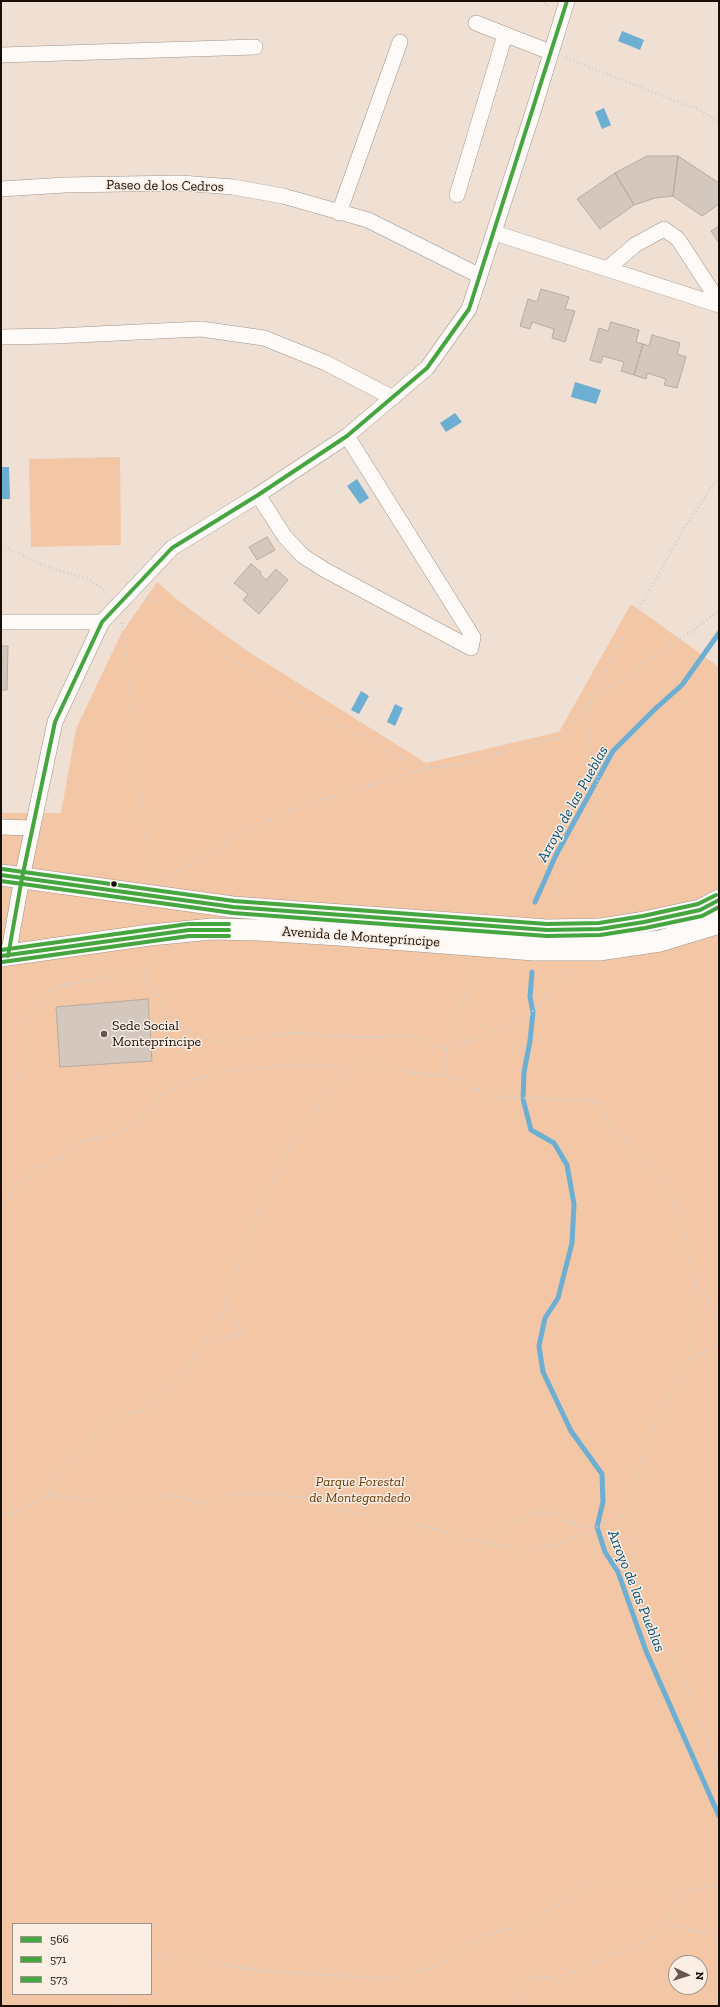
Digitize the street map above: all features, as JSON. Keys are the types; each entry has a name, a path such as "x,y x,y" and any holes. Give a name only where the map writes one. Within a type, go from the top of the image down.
{"street":[{"path":"4,956 55,722 102,622 172,548 258,495 347,436 427,368 469,309 495,233 567,1"},
{"path":"476,23 550,52"},
{"path":"457,195 506,34"},
{"path":"339,212 400,42"},
{"path":"1,55 254,46"},
{"name":"Paseo de los Cedros","path":"1,190 65,186 181,183 233,188 283,196 368,220 480,276"},
{"path":"607,269 635,245 664,229 678,239 719,304"},
{"path":"495,233 719,304"},
{"path":"1,337 201,329 264,338 326,363 393,398"},
{"path":"258,495 284,537 303,556 325,570 471,648 473,637 347,436"},
{"path":"1,622 102,622"},
{"path":"1,827 32,828"},
{"name":"Avenida de Montepríncipe","path":"1,875 113,890 151,892 233,907 547,930 600,929 644,922 700,910 719,900"},
{"name":"Avenida de Montepríncipe","path":"4,956 189,930 259,930 534,950 599,950 660,941 719,923"}],"path":[{"path":"550,52 699,110 719,122"},
{"path":"1,545 47,567 89,579 120,603 151,892 246,830 298,806 429,768 471,763 517,746 562,737 587,703 684,528 719,477"},
{"path":"132,589 147,598 171,605 198,622 224,655 269,681 312,712 370,740 394,755 429,768"},
{"path":"587,703 618,683 668,646 694,630 719,610"},
{"path":"548,918 560,886 580,853 592,815 598,777 590,745 587,703"},
{"path":"150,935 144,978 166,1008 186,1031 218,1044 294,1033 369,1038 402,1035 425,1040 446,1050 526,1019 543,1000 562,974 572,967"},
{"path":"445,1074 446,1050 477,961"},
{"path":"1,1027 18,1026 57,986 118,975 144,978"},
{"path":"1,1082 15,1081 27,1067 18,1026"},
{"path":"1,1206 16,1187 38,1167 64,1156 77,1143 118,1132 136,1122 150,1110 160,1095 181,1084 221,1071 304,1065 346,1067 370,1064 392,1067 424,1075 445,1074 494,1097 598,1101 608,1122 650,1164 666,1185 683,1220 693,1279 690,1358 654,1425 626,1513 634,1572 655,1630 684,1677 719,1772"},
{"path":"49,1495 52,1481 72,1463 104,1423 148,1408 187,1367 225,1309 227,1286 244,1252 262,1205 297,1131 316,1109 346,1067"},
{"path":"693,1279 719,1320"},
{"path":"204,1342 241,1334 235,1322 225,1309"},
{"path":"690,1358 719,1344"},
{"path":"1,1518 49,1495 99,1502 124,1503 146,1501 169,1495 207,1503 238,1494 274,1494 304,1498 370,1518 413,1523 462,1537 526,1552 569,1540 626,1513"},
{"path":"484,1542 506,1526 535,1512 547,1512 569,1522 584,1526 597,1527"},
{"path":"152,1950 175,1960 199,1959 258,1971 393,1979 436,1966 463,1946 485,1935 533,1921 590,1883 632,1884 688,1890 719,1885"},
{"path":"511,2006 529,1979 540,1976 554,1980 645,1942 665,1923 688,1890"},
{"path":"665,1923 719,1938"},
{"path":"21,2006 30,1995"},
{"path":"116,1995 126,2006"}],"green space":[{"path":"120,457 121,545 31,547 29,459"},
{"name":"Parque Forestal de Montegandedo","path":"157,582 180,602 247,651 426,763 559,732 631,604 719,667 719,2006 1,2006 1,813 61,813 76,729 121,634"}],"water":[{"path":"622,31 644,40 640,50 618,41"},
{"path":"604,108 611,125 602,129 595,112"},
{"path":"575,382 601,390 596,404 571,397"},
{"path":"455,413 462,422 446,432 440,423"},
{"path":"1,467 9,467 10,499 1,499"},
{"path":"357,479 369,498 360,504 347,486"},
{"path":"361,691 369,696 359,714 351,710"},
{"path":"395,704 403,708 395,726 387,722"}],"building":[{"path":"647,156 678,156 673,196 655,198 634,205 615,173"},
{"path":"678,156 719,183 719,204 702,216 673,196"},
{"path":"615,173 634,205 600,229 577,199"},
{"path":"719,226 719,243 711,231"},
{"path":"541,289 569,297 565,309 575,311 565,342 552,338 554,329 532,322 530,329 520,326 528,299 537,302"},
{"path":"611,322 639,330 636,342 643,344 634,375 621,371 624,362 603,356 601,363 590,360 599,328 608,331"},
{"path":"652,335 680,343 677,354 686,357 677,388 664,385 666,379 647,373 646,379 634,375 643,344 649,346"},
{"path":"267,537 275,550 257,560 249,547"},
{"path":"251,564 261,572 260,574 266,580 276,569 288,580 259,614 243,600 248,594 234,583"},
{"path":"1,646 8,646 7,690 1,690"},
{"name":"Sede Social Montepríncipe","path":"148,999 152,1061 60,1067 56,1007"}],"waterway":[{"name":"Arroyo de las Pueblas","path":"535,902 556,855 613,751 655,709 682,685 719,633"},
{"name":"Arroyo de las Pueblas","path":"532,972 530,997 533,1012 530,1041 524,1072 523,1099 531,1130 554,1143 567,1165 574,1204 572,1243 558,1298 545,1318 539,1346 543,1372 571,1431 602,1474 603,1502 597,1527 605,1552 618,1572 646,1651 719,1816"}],"transit line":[{"name":"566","path":"8,956 22,878 55,722 102,622 172,548 258,495 347,436 427,368 469,309 567,1"},
{"name":"573","path":"2,869 234,901 547,924 599,923 643,916 698,904 716,895"},
{"name":"566","path":"1,875 233,907 547,930 600,929 644,922 700,910 719,900"},
{"name":"571","path":"1,881 233,913 547,936 600,935 645,928 702,916 719,907"},
{"name":"573","path":"1,950 188,924 229,924"},
{"name":"566","path":"1,956 189,930 229,930"},
{"name":"571","path":"2,962 189,936 229,936"}],"place":[{"name":"Sede Social Montepríncipe","path":"104,1034"}]}
